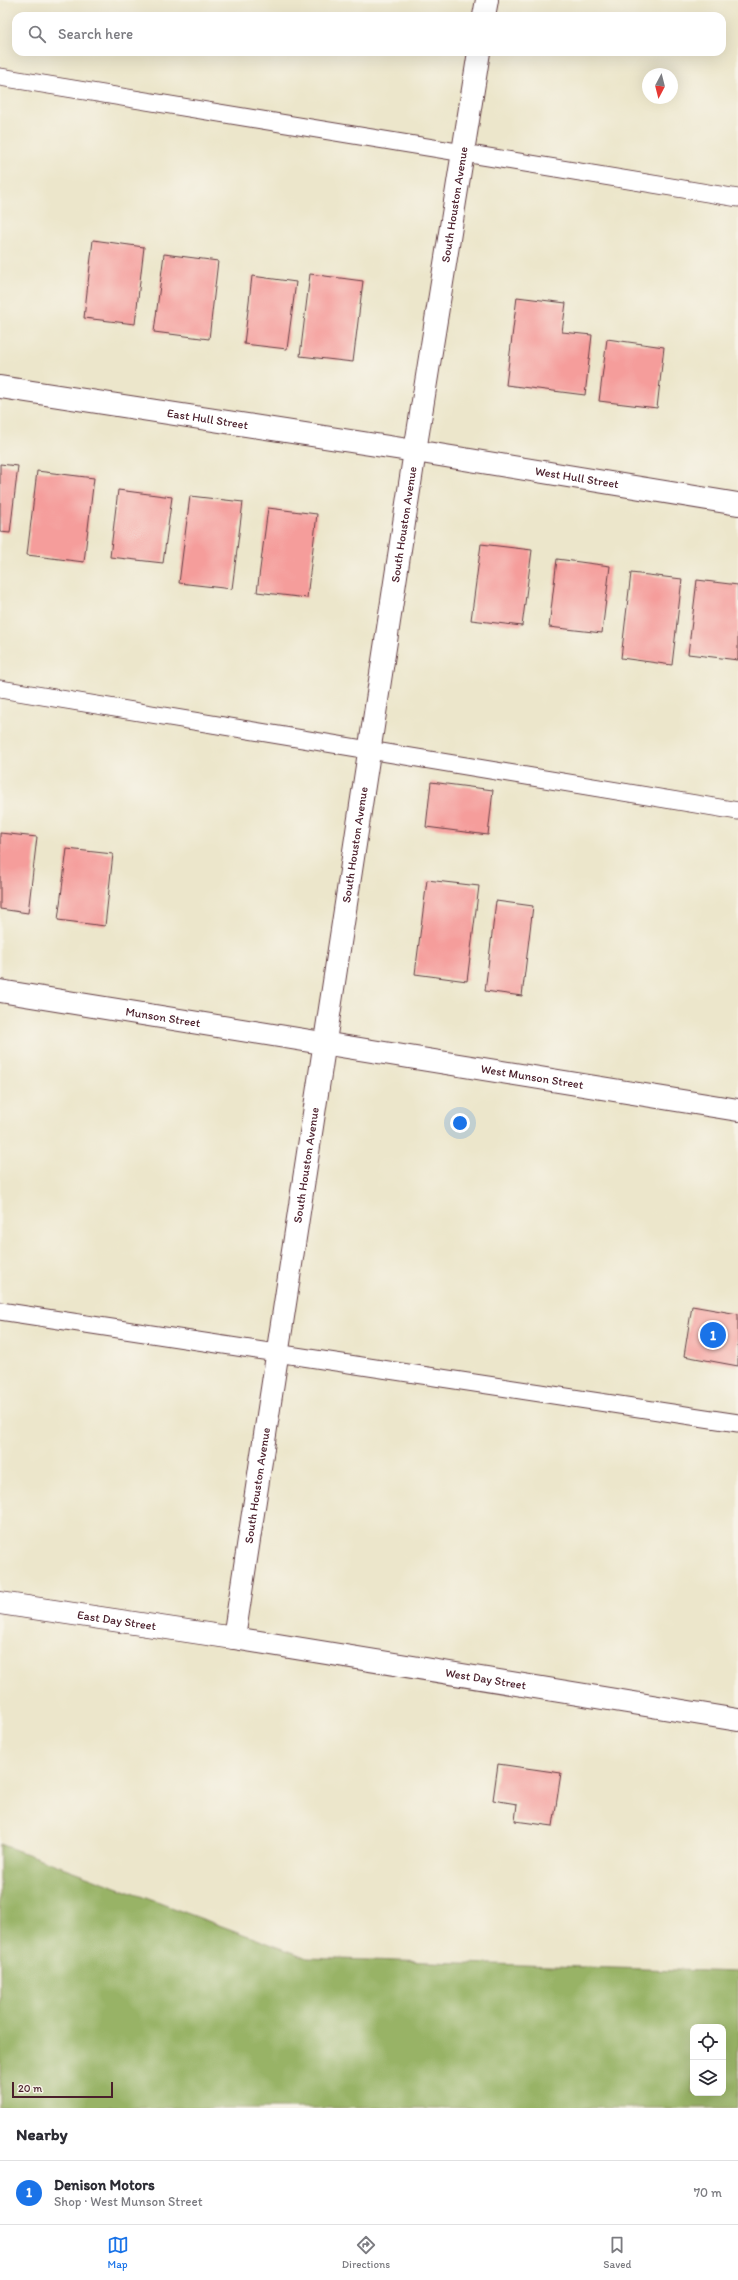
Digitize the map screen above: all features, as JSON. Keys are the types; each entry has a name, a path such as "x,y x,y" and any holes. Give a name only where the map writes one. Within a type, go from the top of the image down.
{"street":[{"path":"485,12 487,0"},
{"name":"South Houston Avenue","path":"234,1638 415,451 478,56"},
{"name":"East Hull Street","path":"0,387 415,451"},
{"name":"West Hull Street","path":"415,451 738,504"},
{"name":"Munson Street","path":"0,991 326,1042"},
{"name":"West Munson Street","path":"326,1042 738,1110"},
{"name":"East Day Street","path":"0,1603 234,1638"},
{"name":"West Day Street","path":"234,1638 738,1720"}],"lane":[{"path":"0,77 738,198"},
{"path":"0,689 738,811"},
{"path":"0,1311 738,1423"}],"green space":[{"path":"0,1844 308,1958 738,1972 738,2108 0,2108"}],"building":[{"path":"93,240 144,247 135,324 84,318"},
{"path":"164,254 218,261 209,339 154,332"},
{"path":"310,274 363,281 353,362 300,356"},
{"path":"252,276 296,282 287,349 244,344"},
{"path":"517,297 566,303 562,332 592,335 585,395 506,385"},
{"path":"607,339 664,347 657,408 599,401"},
{"path":"0,464 18,466 10,533 0,532"},
{"path":"37,471 94,478 84,562 27,555"},
{"path":"118,490 172,497 163,563 110,557"},
{"path":"190,496 243,502 232,589 179,583"},
{"path":"268,508 317,514 307,598 257,592"},
{"path":"481,544 532,550 522,626 471,620"},
{"path":"557,559 610,566 602,633 549,627"},
{"path":"631,573 682,579 672,665 621,658"},
{"path":"697,580 738,585 738,660 688,654"},
{"path":"431,782 493,790 488,835 426,827"},
{"path":"0,833 37,837 28,913 0,909"},
{"path":"67,849 113,854 105,926 58,920"},
{"path":"427,880 479,886 467,981 415,974"},
{"path":"496,901 533,906 522,996 485,991"},
{"path":"692,1306 738,1314 738,1366 684,1356"},
{"path":"498,1764 561,1773 553,1826 515,1821 517,1804 493,1800"}],"place":[{"name":"Denison Motors","path":"713,1335"}]}
